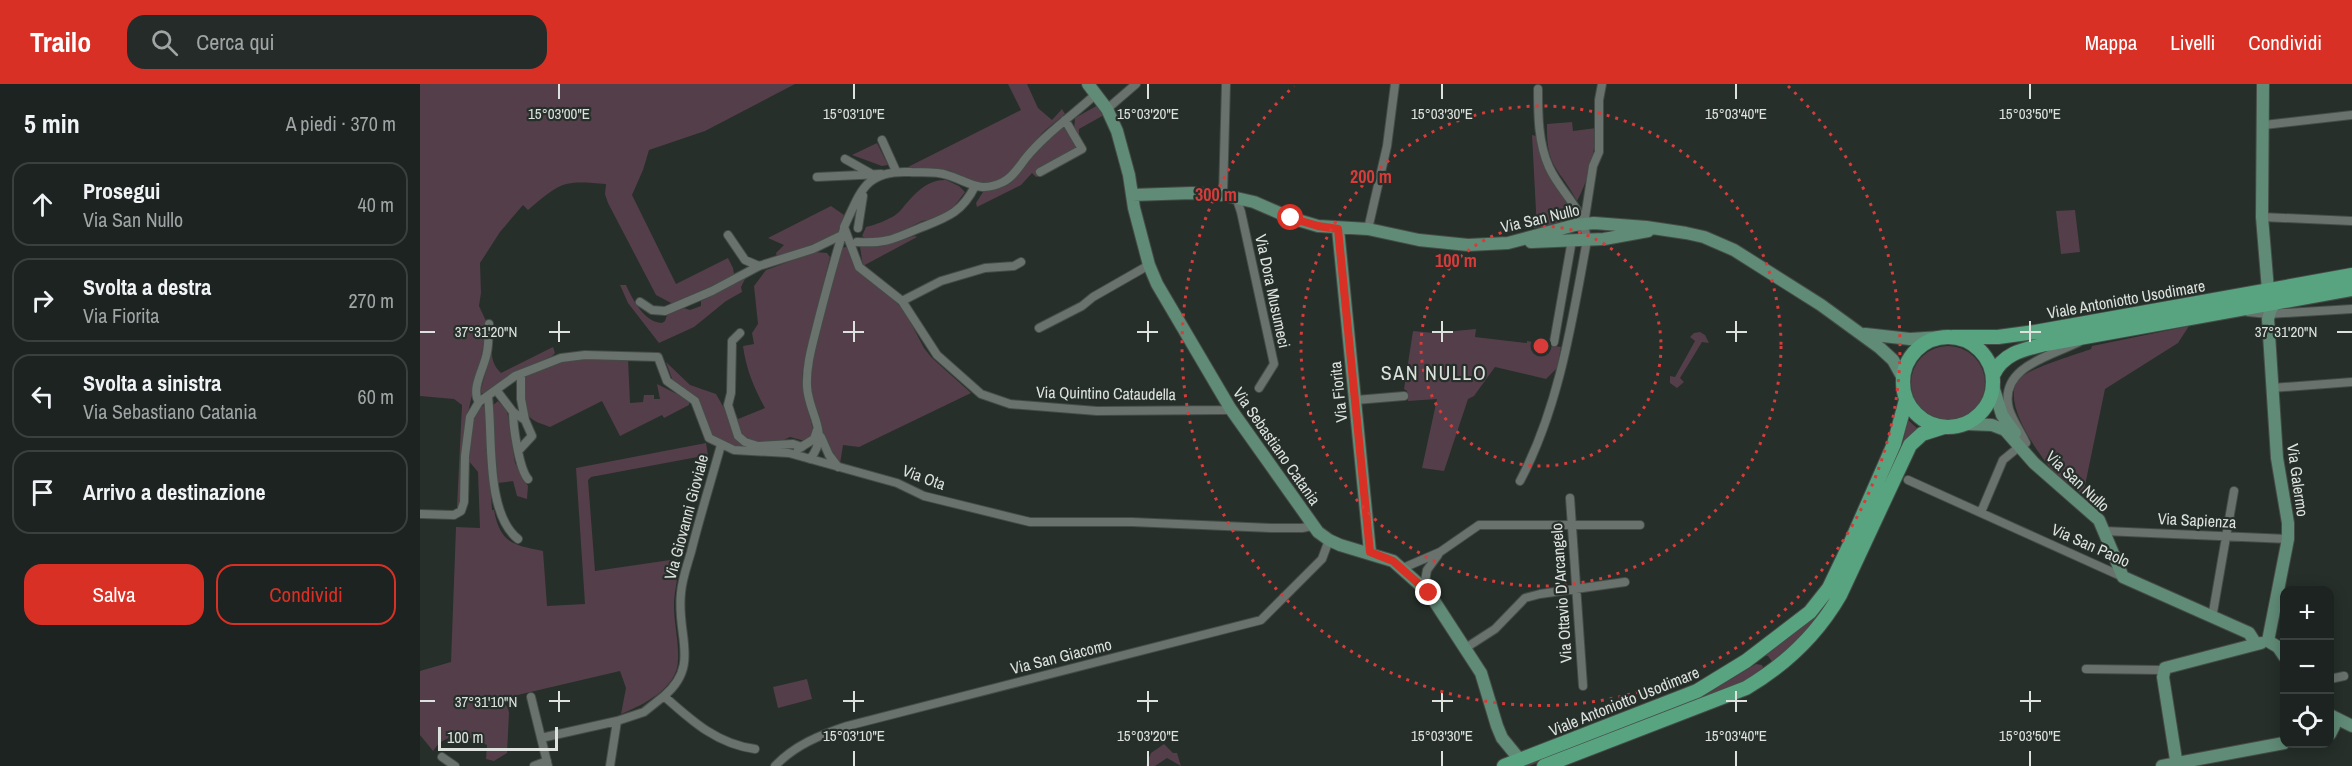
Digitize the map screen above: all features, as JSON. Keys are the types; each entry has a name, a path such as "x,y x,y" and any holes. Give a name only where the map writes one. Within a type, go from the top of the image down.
{"main road":[{"path":"2263,84 2262,217 2272,296 2268,314"},
{"name":"Via Sebastiano Catania","path":"1092,89 1107,109 1122,148 1134,208 1149,265 1157,284 1230,408 1312,525 1329,540 1393,561 1424,587 1440,607 1485,681 1502,738 1520,760"},
{"name":"Via San Nullo","path":"1132,195 1205,193 1223,195 1266,206 1302,222 1338,229 1368,229 1419,240 1468,245 1508,243 1555,236 1584,224 1661,229 1704,237 1734,250 1776,275 1861,333 1893,360 1903,378"},
{"name":"Via Fiorita","path":"1338,229 1370,552"},
{"path":"1555,236 1572,240 1587,240 1661,229"},
{"path":"2272,296 2352,275"},
{"path":"2272,296 2352,289"},
{"name":"Viale Antoniotto Usodimare","path":"1993,381 2000,361 2013,353 2046,344 2220,312 2272,296"},
{"name":"Viale Antoniotto Usodimare","path":"1947,337 1998,337 2272,296"},
{"name":"Via Galermo","path":"2262,642 2288,539 2288,523 2277,458 2268,314"},
{"path":"1861,333 1875,337 1910,339 1947,337 1971,343 1982,351 1989,362 2002,415 2023,444"},
{"path":"1947,337 1924,343 1915,351 1905,366 1903,378 1906,400 1921,419 1932,425 1944,427 1967,423 2000,427 2023,444"},
{"path":"1967,423 1985,408 1993,381"},
{"name":"Viale Antoniotto Usodimare","path":"1504,766 1697,692 1746,661 1810,612 1829,588 1851,542 1894,444 1906,400"},
{"name":"Viale Antoniotto Usodimare","path":"1544,766 1567,761 1746,688 1768,675 1800,649 1829,615 1850,578 1910,446 1922,434 1944,427"},
{"name":"Via San Nullo","path":"2023,444 2045,472 2099,520 2123,577"},
{"name":"Via San Paolo","path":"2123,577 2249,633 2262,642"},
{"path":"2177,765 2163,670 2169,665 2262,642 2280,653"},
{"path":"1746,661 1760,659 1766,662 1768,675"},
{"path":"2334,717 2352,726"},
{"path":"2162,766 2280,744"}],"street":[{"path":"1107,109 1136,84"},
{"path":"1223,195 1226,84"},
{"path":"1368,229 1388,146 1395,84"},
{"path":"1584,224 1593,166 1599,152 1599,100 1602,84"},
{"path":"817,177 882,174 896,171 948,175 975,186 1005,182 1029,153 1065,120 1092,89"},
{"path":"1520,481 1542,435 1562,370 1587,240 1578,209 1547,163 1538,117 1538,89"},
{"path":"2264,125 2352,115"},
{"path":"1040,171 1082,149 1065,120"},
{"path":"882,140 896,171"},
{"path":"845,159 870,173"},
{"path":"838,467 829,455 817,424 808,393 807,372 835,257 848,236 866,187 882,174"},
{"path":"640,302 652,310 665,311 712,291 759,266 848,236 888,241 953,215 975,186"},
{"name":"Via Dora Musumeci","path":"1236,197 1274,364 1259,388"},
{"path":"2262,217 2352,220"},
{"path":"728,235 745,260 759,266"},
{"path":"824,249 848,236"},
{"name":"Via Quintino Cataudella","path":"848,236 859,267 902,300 937,356 972,388 989,398 1028,406 1097,411 1230,408"},
{"path":"1554,342 1572,240"},
{"path":"813,249 830,251 835,257"},
{"path":"902,300 941,281 986,268 1014,266 1021,262"},
{"path":"1039,328 1082,306 1093,297 1149,265"},
{"path":"2220,312 2268,314 2352,309"},
{"path":"479,402 476,398 476,389 488,349 489,324"},
{"path":"740,333 732,341 731,393 728,405 738,436 750,444 767,446 793,444 802,447"},
{"path":"1981,512 2003,460 2023,444 2008,404 2008,391 2012,380 2028,367 2092,335"},
{"path":"420,514 454,515 459,513 464,502 465,456 470,417 479,402 521,374 552,360 579,356 658,357 667,381 695,400 709,438 715,465"},
{"path":"519,450 532,436 525,420 521,399 521,374"},
{"path":"2272,388 2352,382"},
{"path":"497,391 513,412 525,420"},
{"path":"1356,400 1404,396"},
{"path":"488,398 492,471 500,510 508,530 518,539"},
{"path":"513,412 519,450 528,479"},
{"path":"789,453 814,439 817,424"},
{"path":"810,459 821,435"},
{"name":"Via Ota","path":"709,438 734,450 789,453 897,483 924,496 1030,522 1151,522 1271,528 1302,528 1312,525"},
{"name":"Via Giovanni Gioviale","path":"541,738 617,721 644,712 679,682 685,665 681,592 721,445"},
{"name":"Via San Paolo","path":"1908,480 2123,577"},
{"path":"2212,618 2234,491"},
{"name":"Via Ottavio D'Arcangelo","path":"1570,498 1583,686"},
{"path":"1403,568 1440,552 1479,525 1641,525"},
{"name":"Via Sapienza","path":"2104,531 2288,539"},
{"name":"Via San Giacomo","path":"775,766 813,738 847,726 1261,620 1322,559 1329,540"},
{"path":"1413,577 1431,563 1440,552"},
{"path":"1424,587 1431,563"},
{"path":"1464,649 1495,629 1525,598 1625,582"},
{"path":"2086,669 2163,670"},
{"path":"2334,678 2344,676"},
{"path":"664,696 710,734 726,742 755,749"},
{"path":"531,697 547,764 534,766"},
{"path":"610,766 617,721"},
{"path":"442,757 454,766"}],"shaded area":[{"path":"420,84 795,84 705,131 649,150 632,195 676,284 728,258 734,274 720,284 673,304 656,295 608,203 605,194 606,184 580,182 556,188 528,210 523,205 500,232 480,263 479,306 486,321 486,335 466,421 459,507 457,507 462,405 454,399 420,396"},
{"path":"1008,84 1027,84 1038,108 1052,120 1062,109 1065,114 1043,132 1006,177 985,183 968,181 951,171 908,167 1021,110"},
{"path":"1098,105 1104,115 1079,129 1079,137 1074,129 1075,118"},
{"path":"1572,122 1573,131 1596,128 1591,166 1577,201 1551,159 1547,139 1547,124"},
{"path":"1063,126 1077,148 1039,167 1036,172 1039,176 1036,177 1032,173 1021,185 977,207 976,203 983,192 1006,186 1012,182 1030,157"},
{"path":"1532,135 1536,136 1546,171 1575,215 1573,221 1537,230"},
{"path":"877,143 888,165 882,166 852,155"},
{"path":"938,180 946,180 959,186 965,192 950,212 938,218 922,221 890,237 867,239 862,236 866,227 897,214 925,186"},
{"path":"831,206 844,215 838,234 777,258 776,253 784,245 768,238"},
{"path":"2075,210 2080,252 2061,254 2056,211"},
{"path":"917,237 863,266 860,247 882,246"},
{"path":"846,247 854,262 904,310 924,348 932,358 971,393 859,447 843,445 840,464 828,445 820,423 811,378 813,359 833,278 842,248"},
{"path":"815,252 827,253 830,257 802,375 805,399 814,433 805,441 790,437 779,442 754,443 742,437 730,402 738,419 765,408 751,378 743,346 754,344 752,333 758,324 754,286 766,270"},
{"path":"746,277 741,287 742,292 726,301 694,327 659,343 628,303 620,285 626,285 636,303 650,319 662,323 667,315 684,308 690,310 701,306 701,301"},
{"path":"2189,326 2178,343 2105,389 2083,495 2052,469 2021,423 2014,399 2019,379 2042,366 2091,349 2092,346"},
{"path":"1476,329 1475,337 1527,343 1527,341 1561,347 1557,368 1546,379 1495,367 1474,396 1468,399 1444,471 1422,468 1437,399 1408,401 1407,391 1404,389 1413,331 1434,333"},
{"path":"1700,332 1705,335 1709,343 1702,342 1680,378 1684,382 1677,388 1670,383 1670,376 1675,377 1695,341 1690,337"},
{"path":"1941,346 1955,346 1969,352 1979,362 1985,376 1983,397 1969,414 1955,420 1941,420 1927,414 1917,404 1911,390 1911,376 1917,362 1927,352"},
{"path":"553,347 555,353 552,356 514,374 485,393 480,393 492,349 496,368 501,373"},
{"path":"628,358 630,403 643,402 644,395 654,395 654,399 660,399 657,384 689,400 689,405 664,418 662,415 620,436 602,401 550,427 538,423 529,416 523,389 528,374 570,359"},
{"path":"666,362 690,385 716,394 737,438 761,448 738,447 713,436 698,399 674,384"},
{"path":"498,401 507,410 515,463 528,486 527,499 517,496 513,481 498,483 492,406"},
{"path":"483,405 492,510 494,510 504,536 510,541 543,551 547,606 585,604 576,468 706,443 708,455 591,477 588,480 595,571 677,559 674,605 678,660 672,679 658,694 621,714 626,688 620,671 501,699 509,713 507,753 494,761 486,759 487,745 458,733 439,743 433,751 420,735 420,671 451,662 456,527 480,528 478,472 468,460 473,415"},
{"path":"1908,420 1918,429 1819,620 1795,646 1773,663 1768,656 1763,655 1813,616 1852,551 1903,442"},
{"path":"1756,664 1762,665 1764,670 1750,681 1529,766 1521,766 1703,696"},
{"path":"807,679 812,699 778,708 773,687"},
{"path":"1164,744 1173,753 1177,753 1181,766 1167,758 1155,766 1146,766 1151,753"}],"district":[{"name":"SAN NULLO","path":"1434,373"}],"route":[{"path":"1291,218 1338,229 1370,552 1393,561 1429,593"}]}
